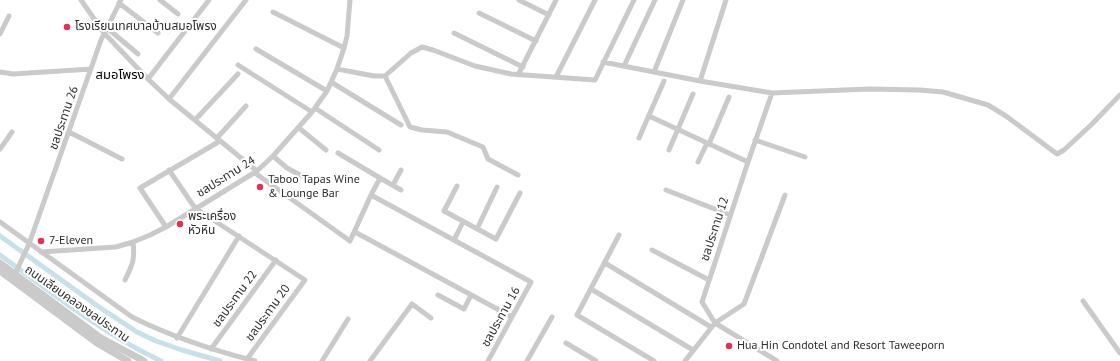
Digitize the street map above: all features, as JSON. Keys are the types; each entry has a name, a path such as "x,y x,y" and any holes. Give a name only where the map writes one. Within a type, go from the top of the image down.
{"street":[{"path":"160,0 178,14"},
{"path":"148,79 209,0"},
{"path":"169,99 246,0"},
{"name":"ชลประทาน 24","path":"41,252 116,247 133,242 166,227 256,172 299,128 327,91 337,69 344,48 347,36 350,0"},
{"path":"519,0 549,15"},
{"path":"518,75 556,0"},
{"path":"556,77 595,0"},
{"path":"337,69 374,76 385,76 411,53 422,47 475,66 518,75 594,80 634,0"},
{"path":"624,66 655,0"},
{"path":"654,72 683,0"},
{"path":"700,81 726,0"},
{"path":"84,1 106,30 148,79 169,99 256,172 350,241 380,178"},
{"path":"120,2 158,33"},
{"name":"ชลประทาน 26","path":"14,277 30,244 91,69 106,30 120,2"},
{"path":"273,12 344,48"},
{"path":"479,13 536,41"},
{"path":"0,34 9,16"},
{"path":"106,30 138,54"},
{"path":"454,33 523,67"},
{"path":"256,49 327,91"},
{"path":"603,62 772,93 869,88 943,92 988,105 1006,116 1057,154 1064,150 1092,124 1120,95"},
{"path":"238,65 379,150"},
{"path":"0,72 13,74 91,69"},
{"path":"195,120 238,74"},
{"path":"385,76 410,127 422,130 447,132 483,147 488,159 518,175"},
{"path":"639,138 664,81"},
{"path":"331,82 402,125"},
{"name":"ชลประทาน 12","path":"713,325 702,302 772,93"},
{"path":"669,150 693,94"},
{"path":"698,162 729,97"},
{"path":"166,227 140,188 219,140 246,106"},
{"path":"649,116 748,162"},
{"path":"299,128 326,150"},
{"path":"0,149 12,132"},
{"path":"69,132 122,159"},
{"path":"755,140 805,157"},
{"path":"338,153 401,190"},
{"path":"273,156 287,168 302,176"},
{"path":"169,170 195,208 276,260"},
{"path":"393,185 400,170"},
{"path":"457,186 444,211 496,240 520,194"},
{"path":"477,229 497,187"},
{"path":"666,190 730,215"},
{"path":"371,195 454,240 463,222"},
{"path":"685,361 713,325 744,304 785,195"},
{"path":"0,222 132,317 177,338 255,361"},
{"path":"355,232 512,317"},
{"path":"619,235 576,315 654,361"},
{"path":"177,338 239,236"},
{"name":"ชลประทาน 16","path":"454,240 531,282 488,361"},
{"path":"125,280 133,264 133,242"},
{"path":"652,250 709,280"},
{"name":"ชลประทาน 20","path":"246,359 305,280 276,260"},
{"name":"ชลประทาน 22","path":"211,349 276,260"},
{"name":"ถนนเลียบคลองชลประทาน","path":"0,262 14,277 97,343 128,361"},
{"path":"605,263 778,361"},
{"name":"ถนนเลียบคลองชลประทาน","path":"0,271 14,277 101,338 144,361"},
{"path":"591,289 693,350"},
{"path":"438,295 464,309 471,295"},
{"path":"1083,301 1120,353"},
{"path":"370,361 412,304 431,318"},
{"path":"527,361 552,317"},
{"path":"322,361 348,319"},
{"path":"566,342 596,361"}],"waterway":[{"path":"0,236 99,307 137,332 156,341 220,361"},
{"path":"0,255 58,298 98,325 118,338 161,361"}],"place":[{"name":"โรงเรียนเทศบาลบ้านสมอโพรง","path":"67,27"},
{"name":"Taboo Tapas Wine & Lounge Bar","path":"260,187"},
{"name":"พระเครื่อง หัวหิน","path":"180,224"},
{"name":"7-Eleven","path":"41,241"},
{"name":"Hua Hin Condotel and Resort Taweeporn","path":"729,346"}],"district":[{"name":"สมอโพรง","path":"120,75"}]}
